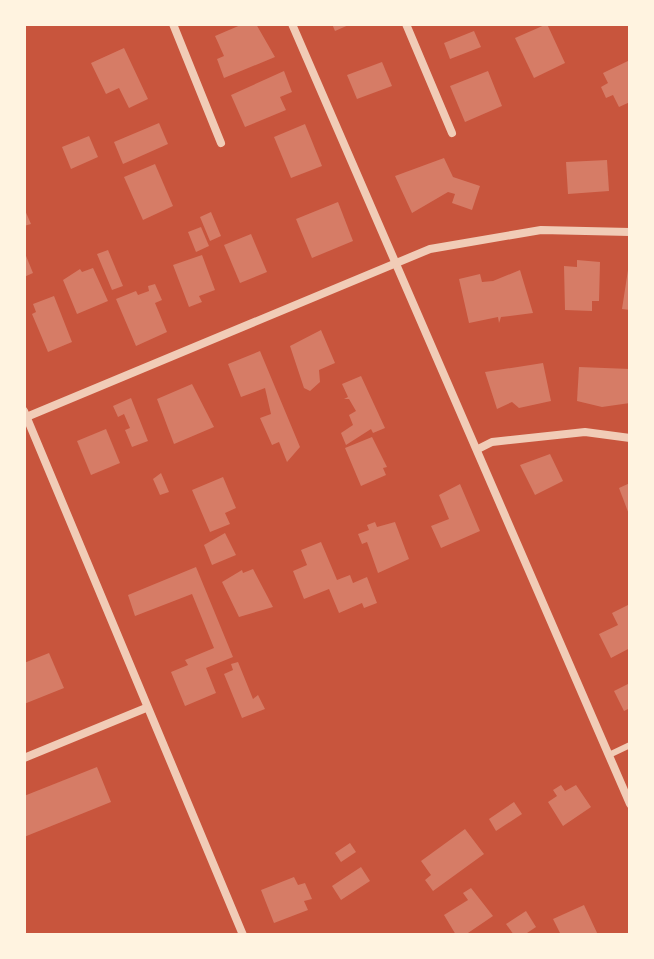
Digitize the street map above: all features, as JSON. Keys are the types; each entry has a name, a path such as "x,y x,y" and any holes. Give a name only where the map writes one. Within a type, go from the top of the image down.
{"street":[{"path":"173,24 221,143"},
{"path":"292,24 630,804"},
{"path":"406,24 452,133"},
{"path":"243,935 25,416 430,249 541,230 630,232"},
{"path":"478,449 492,442 585,432 630,438"},
{"path":"24,758 146,708"}],"lane":[{"path":"609,755 630,745"}],"building":[{"path":"243,24 256,24 275,57 224,78 217,59 224,56 215,36"},
{"path":"332,24 351,24 335,31"},
{"path":"547,24 565,63 534,78 515,38"},
{"path":"474,31 481,47 450,59 444,43"},
{"path":"124,48 148,99 129,108 119,88 106,94 91,63"},
{"path":"630,60 630,102 619,107 613,95 606,98 601,87 608,83 603,73"},
{"path":"382,62 392,86 357,99 347,75"},
{"path":"284,71 292,92 280,97 286,110 245,127 231,95"},
{"path":"488,71 502,106 465,122 450,86"},
{"path":"159,123 168,144 123,164 114,142"},
{"path":"305,124 322,166 291,178 274,137"},
{"path":"89,136 98,157 71,169 62,147"},
{"path":"444,158 453,177 480,186 472,210 452,203 455,194 448,192 412,213 395,176"},
{"path":"607,160 609,191 568,194 566,162"},
{"path":"155,164 173,206 143,220 124,177"},
{"path":"338,202 353,241 312,258 296,219"},
{"path":"24,208 31,224 24,226"},
{"path":"211,212 221,236 210,241 200,217"},
{"path":"201,227 209,246 196,252 188,232"},
{"path":"251,234 267,272 240,283 224,245"},
{"path":"108,250 123,286 112,290 97,254"},
{"path":"24,251 33,273 24,277"},
{"path":"202,255 215,290 199,296 202,302 189,307 173,265"},
{"path":"577,260 600,262 599,301 592,301 592,311 565,310 564,266 577,267"},
{"path":"93,268 108,301 77,314 63,280 80,269 82,272"},
{"path":"520,270 533,313 501,317 499,323 498,317 469,323 459,279 480,274 482,282 493,281"},
{"path":"630,270 630,310 622,309"},
{"path":"155,284 162,300 155,303 167,332 136,346 116,299 136,291 138,295 149,291 148,286"},
{"path":"54,296 72,342 48,352 32,314 36,312 33,304"},
{"path":"321,330 335,363 319,370 320,382 310,391 304,388 290,346"},
{"path":"260,351 300,447 287,462 279,442 272,445 260,418 271,414 265,388 241,397 228,364"},
{"path":"543,363 551,401 519,408 512,402 497,409 485,372"},
{"path":"579,367 630,369 630,403 602,407 577,401"},
{"path":"361,376 385,428 373,433 371,429 346,445 341,433 353,425 349,415 356,411 349,399 344,399 348,397 342,384"},
{"path":"192,384 214,427 174,444 157,399"},
{"path":"131,398 148,441 132,447 125,430 130,428 124,414 118,417 113,406"},
{"path":"106,429 120,463 91,475 77,441"},
{"path":"372,437 387,467 383,468 386,475 361,486 345,448"},
{"path":"550,454 563,481 535,495 520,465"},
{"path":"161,473 169,492 160,495 153,479"},
{"path":"223,477 236,508 225,513 230,524 210,532 192,490"},
{"path":"630,483 630,517 619,488"},
{"path":"460,484 480,531 441,548 431,526 449,519 439,495"},
{"path":"375,522 377,527 395,522 409,559 378,573 367,542 362,544 358,534 369,530 367,525"},
{"path":"225,533 236,555 212,565 204,545"},
{"path":"321,542 337,580 350,575 353,583 367,577 377,603 364,608 362,603 339,613 329,589 304,599 293,571 307,565 301,550"},
{"path":"196,567 233,657 206,668 216,693 185,706 171,672 188,665 185,660 214,648 192,594 135,616 128,595"},
{"path":"253,569 273,607 239,617 222,582 242,570 243,573"},
{"path":"630,604 630,648 611,658 599,634 618,625 612,613"},
{"path":"49,653 64,688 24,704 24,663"},
{"path":"238,662 253,699 258,695 265,709 242,718 224,674 233,670 231,664"},
{"path":"630,683 630,708 624,711 614,691"},
{"path":"97,767 111,802 24,837 24,796"},
{"path":"561,785 565,791 576,785 591,807 563,826 548,802 557,796 553,790"},
{"path":"514,802 522,814 496,831 489,819"},
{"path":"465,829 484,854 433,891 425,880 431,875 421,861"},
{"path":"350,843 356,852 341,862 335,853"},
{"path":"361,867 370,881 341,900 332,886"},
{"path":"294,877 298,885 305,883 312,899 304,901 308,910 274,923 261,890"},
{"path":"471,888 493,916 465,935 456,935 444,915 468,900 463,893"},
{"path":"584,905 598,935 561,935 553,919"},
{"path":"526,911 536,927 524,935 514,935 506,924"}]}
